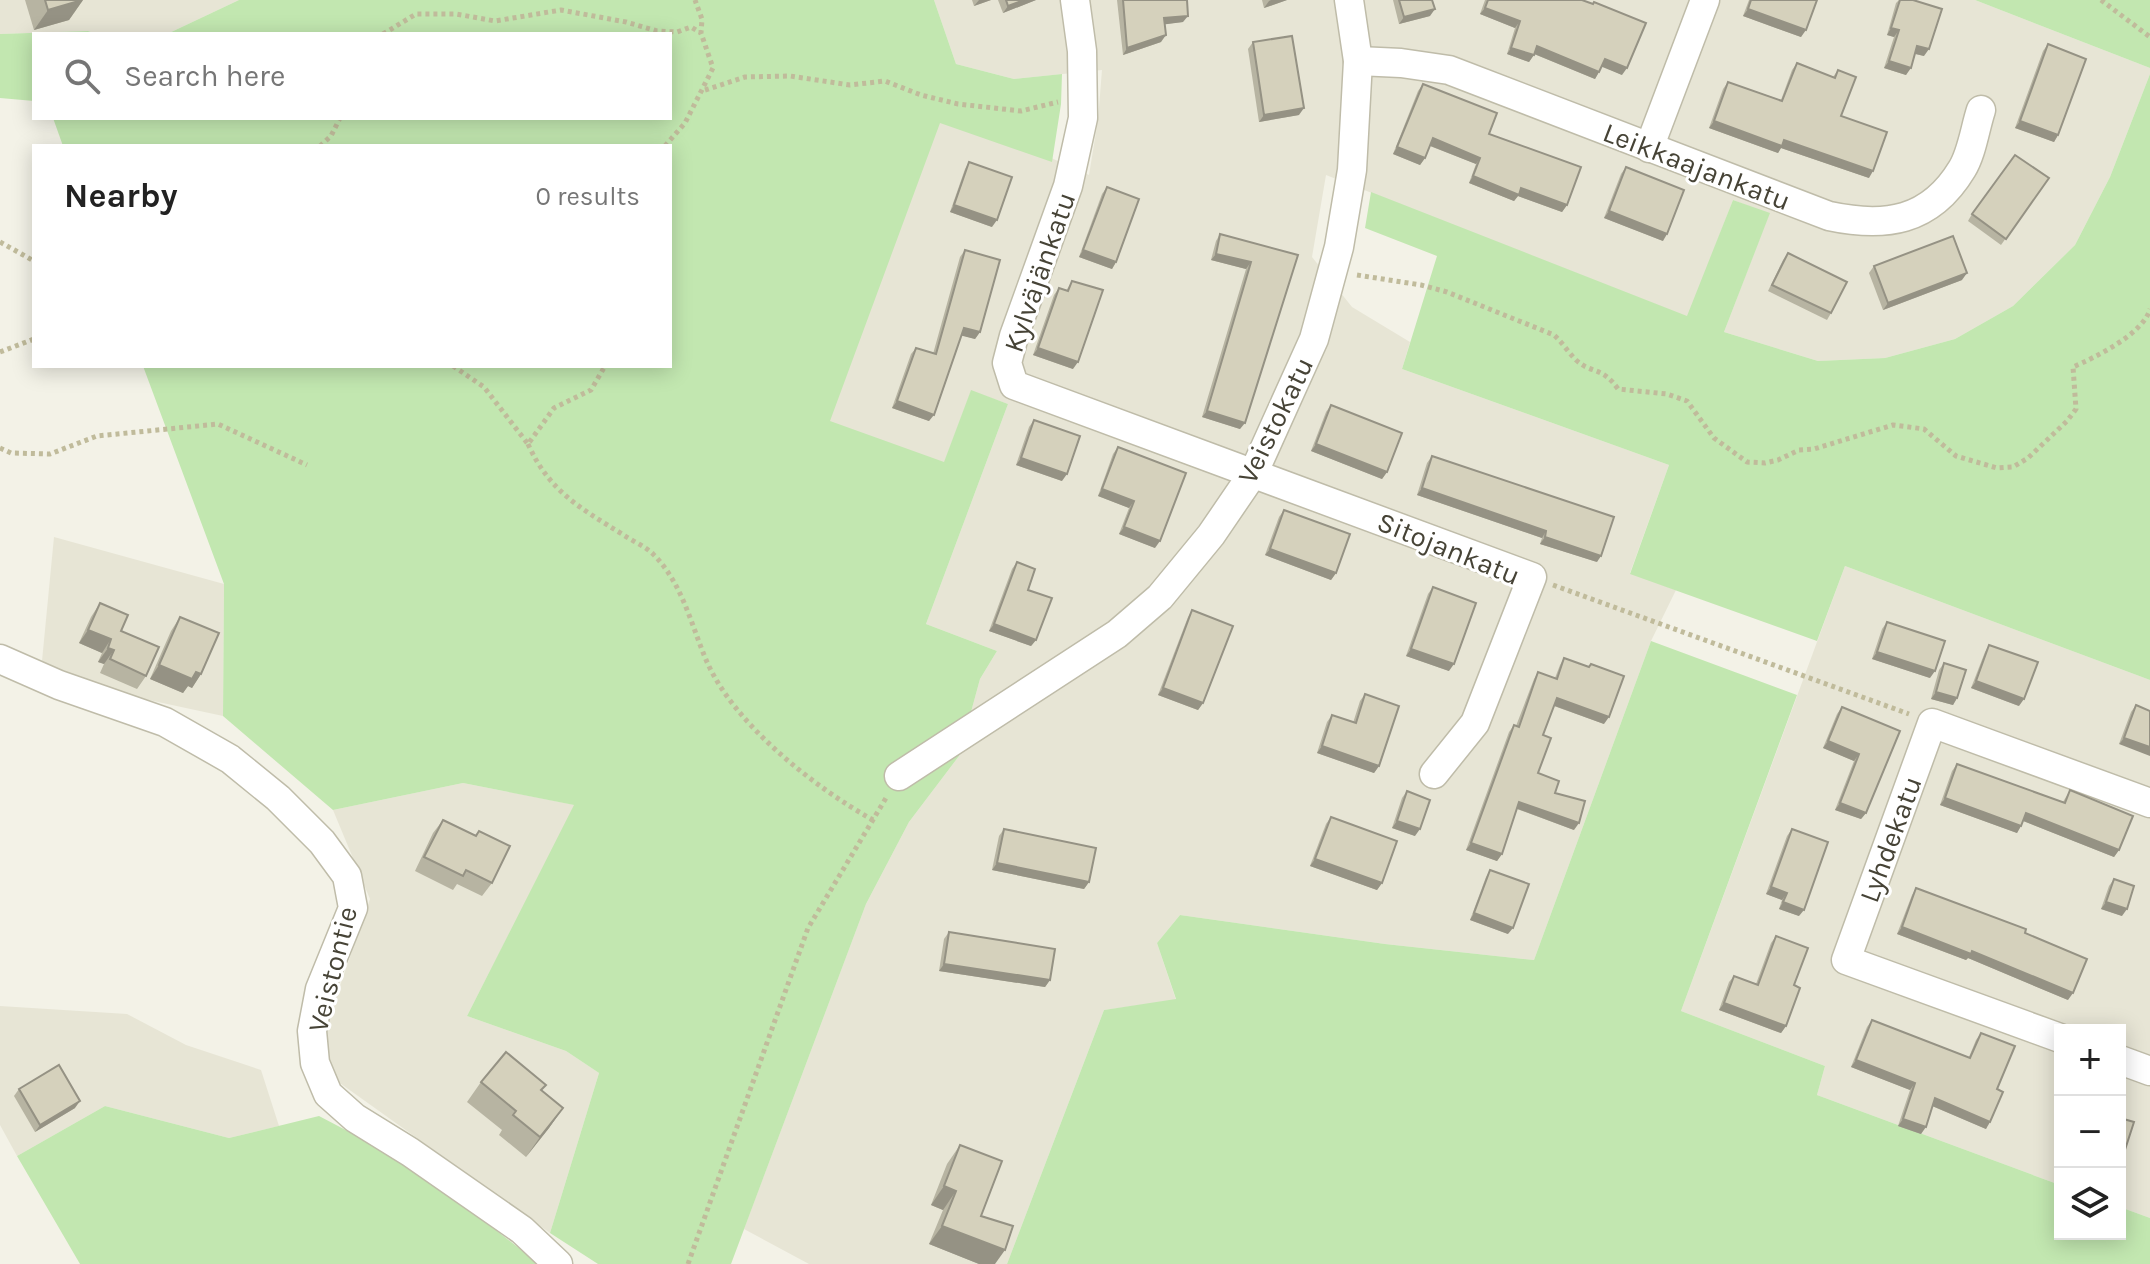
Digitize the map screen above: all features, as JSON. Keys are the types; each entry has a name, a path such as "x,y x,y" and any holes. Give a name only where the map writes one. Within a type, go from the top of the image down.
{"street":[{"name":"Kylväjänkatu","path":"1075,0 1082,51 1083,118 1068,186 1007,363 1014,385 1254,472"},
{"name":"Veistokatu","path":"899,776 1117,634 1160,597 1211,535 1254,472 1314,339 1332,271 1352,170 1358,61 1349,0"},
{"path":"1649,148 1705,0"},
{"name":"Leikkaajankatu","path":"1358,61 1449,70 1829,216 1862,223 1893,221 1932,205 1963,168 1981,110"},
{"name":"Sitojankatu","path":"1254,472 1532,577 1475,723 1434,774"},
{"name":"Veistontie","path":"0,659 178,730 230,759 278,798 322,842 347,876 353,908 320,989 312,1031 315,1063 328,1094 355,1118 522,1230 558,1264"},
{"path":"1932,723 2150,803"},
{"name":"Lyhdekatu","path":"1932,723 1846,960 2054,1036"},
{"path":"2126,1062 2150,1071"}],"path":[{"path":"667,144 685,123 705,90 713,68 701,33 702,19 695,0"},
{"path":"2101,0 2150,37"},
{"path":"386,32 416,14 456,14 495,21 561,10 657,31 677,32 691,27 701,33"},
{"path":"705,90 745,77 790,76 850,85 885,81 921,95 958,104 1021,111 1052,102 1083,102"},
{"path":"322,144 331,136 339,120"},
{"path":"0,242 32,260"},
{"path":"1332,271 1447,292 1554,335 1575,359 1609,377 1618,389 1667,394 1687,401 1714,438 1753,464 1778,460 1799,450 1814,449 1893,425 1924,429 1956,456 1997,468 2013,467 2028,458 2076,409 2073,367 2116,345 2147,319 2150,309"},
{"path":"0,352 32,340"},
{"path":"456,368 484,387 528,444 539,469 565,497 652,553 677,585 708,664 727,699 810,781 836,800 873,820"},
{"path":"528,444 554,408 591,390 604,368"},
{"path":"0,448 11,453 50,454 97,436 218,424 307,465"},
{"path":"1532,577 1932,723"},
{"path":"688,1264 808,928 899,776"}],"shaded area":[{"path":"0,0 239,0 171,32 0,34"},
{"path":"934,0 1975,0 2150,68 2150,74 2110,177 2075,245 2013,306 1955,339 1885,358 1818,361 1724,332 1769,214 1733,200 1688,317 1326,175 1312,257 1352,307 1410,342 1402,369 1669,465 1630,573 1676,590 1651,641 1534,960 1385,944 1180,915 1157,943 1176,1000 1104,1010 1007,1264 809,1264 744,1229 866,904 909,822 959,756 980,679 997,651 926,624 1008,404 971,391 944,463 827,424 938,118 1049,157 1089,175 1098,120 1102,70 1014,79 956,64"},
{"path":"54,537 224,584 223,716 107,691 42,661"},
{"path":"1845,566 2150,680 2150,1218 2126,1209 2126,1024 2054,1024 2054,1183 1817,1095 1825,1066 1681,1011"},
{"path":"463,783 575,805 467,1016 566,1051 599,1073 550,1233 337,1081 322,1038 370,899 333,810"},
{"path":"0,1006 127,1014 186,1045 261,1070 279,1126 229,1138 105,1106 17,1156 0,1125"}],"green space":[{"path":"239,0 934,0 956,64 1014,79 1062,74 1052,162 940,123 830,421 944,462 971,390 1008,404 926,624 997,651 980,679 959,756 909,822 866,904 731,1264 598,1264 550,1233 599,1073 566,1051 467,1016 574,805 463,783 333,810 223,716 224,584 144,368 672,368 672,144 62,144 54,120 672,120 672,32 171,32"},
{"path":"1975,0 2150,0 2150,68"},
{"path":"32,33 32,101 0,98 0,34"},
{"path":"2150,74 2150,680 1845,566 1817,641 1630,574 1669,465 1402,369 1437,256 1365,228 1371,192 1687,316 1733,200 1770,213 1724,332 1818,361 1885,358 1955,339 2013,306 2075,245 2110,177"},
{"path":"1651,641 1797,695 1681,1011 1825,1066 1817,1095 2054,1183 2054,1240 2126,1240 2126,1209 2150,1218 2150,1264 1007,1264 1104,1010 1176,999 1157,943 1180,915 1385,944 1534,960"},
{"path":"105,1106 229,1138 319,1116 416,1167 539,1264 80,1264 17,1156"}],"building":[{"path":"45,0 82,0 48,10"},
{"path":"1006,0 1024,0 1008,6"},
{"path":"1123,0 1187,0 1188,16 1164,18 1166,35 1127,48"},
{"path":"1399,0 1432,0 1435,9 1404,17"},
{"path":"1488,0 1582,0 1646,23 1627,68 1605,59 1599,72 1537,46 1534,55 1511,48 1520,21 1485,8"},
{"path":"1751,0 1817,0 1806,30 1748,9"},
{"path":"1900,0 1913,0 1942,9 1929,49 1917,46 1911,68 1889,61 1899,30 1891,28"},
{"path":"1292,36 1304,108 1264,115 1253,42"},
{"path":"2048,44 2086,59 2058,135 2020,121"},
{"path":"1797,63 1835,78 1838,70 1856,77 1841,116 1887,132 1873,171 1784,140 1782,146 1714,121 1728,82 1782,101"},
{"path":"1423,84 1497,113 1489,134 1581,167 1567,205 1521,188 1519,195 1473,176 1480,158 1433,138 1425,158 1397,147"},
{"path":"2015,155 2049,178 2006,239 1972,214"},
{"path":"969,162 1012,177 997,220 954,205"},
{"path":"1626,167 1684,190 1667,234 1609,211"},
{"path":"1107,187 1139,199 1116,262 1083,250"},
{"path":"1220,234 1298,255 1245,423 1207,411 1251,262 1216,254"},
{"path":"1953,236 1967,273 1888,303 1874,266"},
{"path":"965,250 1000,260 980,332 964,328 934,415 897,401 916,348 936,354"},
{"path":"1788,253 1847,282 1831,313 1772,285"},
{"path":"1072,281 1103,290 1078,362 1038,348 1059,288 1068,291"},
{"path":"1331,405 1402,433 1387,472 1316,444"},
{"path":"1034,420 1080,436 1067,474 1021,458"},
{"path":"1118,447 1186,473 1160,541 1124,527 1134,501 1102,489"},
{"path":"1432,456 1614,517 1601,556 1545,537 1546,531 1422,488"},
{"path":"1284,510 1350,534 1336,573 1270,549"},
{"path":"1017,562 1035,569 1028,590 1052,598 1036,640 994,624"},
{"path":"1433,587 1476,603 1454,664 1411,649"},
{"path":"100,603 128,615 121,631 159,647 146,676 110,659 114,650 108,648 111,639 88,630"},
{"path":"1192,610 1233,626 1203,703 1163,688"},
{"path":"180,617 219,633 201,674 196,672 192,679 159,665"},
{"path":"1887,622 1945,641 1935,671 1877,652"},
{"path":"1989,645 2038,662 2024,699 1976,681"},
{"path":"1564,658 1624,676 1609,717 1557,698 1543,735 1551,738 1538,773 1559,781 1555,793 1585,801 1579,823 1519,802 1502,854 1471,843 1514,725 1519,727 1538,672 1557,679"},
{"path":"1944,663 1966,670 1957,698 1936,692"},
{"path":"1365,694 1399,706 1379,766 1322,746 1332,715 1356,723"},
{"path":"2136,705 2150,711 2150,747 2124,738"},
{"path":"1842,707 1900,731 1866,813 1840,803 1859,754 1828,741"},
{"path":"1957,764 2065,803 2070,790 2133,816 2119,850 2026,813 2021,826 1945,798"},
{"path":"1407,791 1430,800 1420,829 1397,821"},
{"path":"1331,817 1397,841 1382,883 1315,859"},
{"path":"443,820 476,836 479,831 510,846 492,883 466,870 463,876 424,857"},
{"path":"1004,829 1096,848 1089,882 997,863"},
{"path":"1792,829 1828,842 1804,910 1783,902 1787,893 1771,887"},
{"path":"1490,870 1529,884 1513,928 1474,913"},
{"path":"2114,879 2134,886 2127,909 2106,902"},
{"path":"1916,888 2026,929 2025,933 2087,959 2073,993 1972,951 1971,954 1902,927"},
{"path":"949,932 1055,949 1050,980 944,964"},
{"path":"1776,936 1808,948 1794,985 1800,988 1786,1026 1724,1003 1734,976 1758,985"},
{"path":"1872,1020 1970,1058 1981,1033 2015,1046 1997,1089 2003,1092 1990,1122 1935,1098 1926,1127 1903,1119 1915,1083 1856,1060"},
{"path":"506,1052 546,1085 541,1090 563,1108 540,1137 513,1115 516,1111 481,1082"},
{"path":"59,1065 80,1101 40,1125 19,1089"},
{"path":"2126,1120 2134,1122 2126,1147"},
{"path":"960,1145 1002,1161 981,1216 1013,1226 1005,1250 942,1226 956,1191 944,1186"}]}
